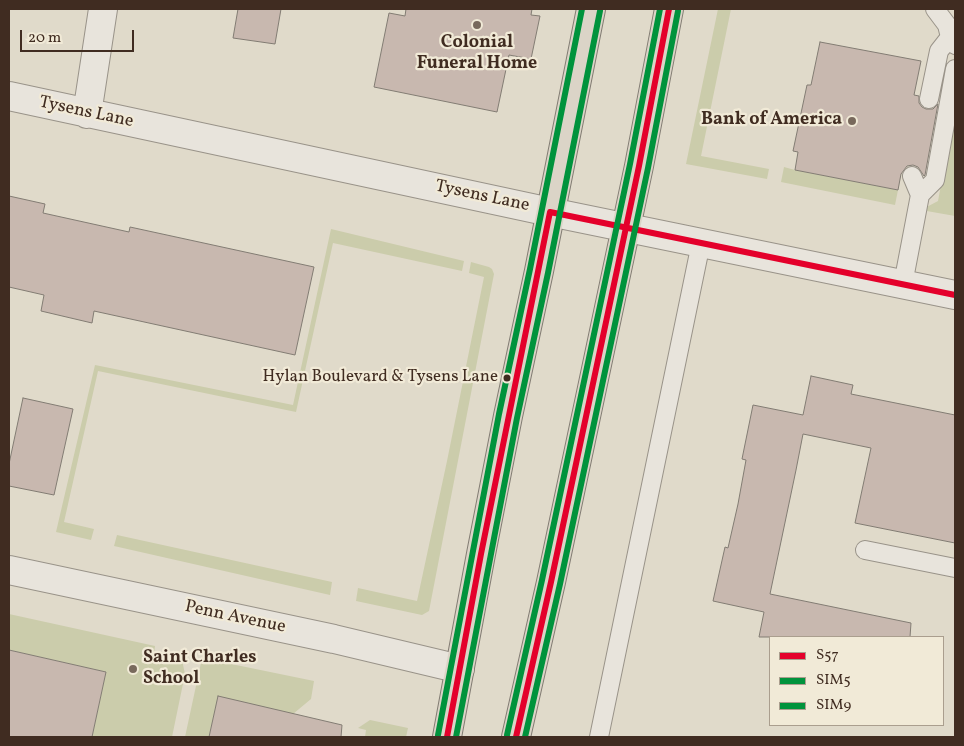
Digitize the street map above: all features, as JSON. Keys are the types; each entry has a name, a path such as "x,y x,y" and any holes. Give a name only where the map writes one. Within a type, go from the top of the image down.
{"main road":[{"path":"447,737 481,554 591,9"},
{"path":"516,737 551,582 641,157 669,9"}],"street":[{"path":"87,114 103,9"},
{"name":"Tysens Lane","path":"9,96 550,212 955,295"},
{"name":"Penn Avenue","path":"9,570 334,639 460,669"}],"lane":[{"path":"930,99 939,51 953,41 947,24 935,9"},
{"path":"920,195 935,180 955,69"},
{"path":"903,284 920,195 912,176"},
{"path":"599,737 701,243"},
{"path":"865,550 955,568"}],"green space":[{"path":"718,9 731,9 701,156 769,169 767,179 686,164"},
{"path":"955,110 955,216 921,210 938,201"},
{"path":"784,167 898,190 895,205 781,182"},
{"path":"331,229 464,261 462,271 333,243 296,412 98,371 64,522 94,529 91,540 56,532 95,365 293,405"},
{"path":"471,262 489,267 494,274 429,611 422,615 356,601 358,588 417,601 484,277 469,273"},
{"path":"117,535 332,582 330,595 114,546"},
{"path":"9,614 155,646 154,654 182,660 185,674 172,737 92,737 106,672 9,650"},
{"path":"202,658 314,681 311,699 293,714 218,697 209,737 185,737"},
{"path":"370,720 408,728 406,737 365,737 366,730 358,728"}],"building":[{"path":"238,9 281,9 275,44 233,38"},
{"path":"406,9 532,9 531,15 540,16 531,59 509,55 497,112 374,87 389,13 405,16"},
{"path":"820,42 921,61 914,95 919,96 919,103 926,109 933,109 938,104 924,176 918,167 913,165 907,166 901,174 898,190 795,170 798,152 793,151 807,85 811,85"},
{"path":"9,196 45,204 43,213 129,232 130,227 314,267 295,355 94,311 92,323 41,311 44,295 9,287"},
{"path":"811,376 853,385 851,394 955,415 955,543 855,523 871,448 803,434 770,594 911,623 910,636 759,637 764,612 713,601 725,547 728,548 738,504 746,460 742,459 753,405 803,415"},
{"path":"23,398 73,409 54,495 9,486 9,464"},
{"path":"9,650 106,672 92,737 9,737"},
{"path":"218,696 342,725 341,737 209,737"}],"transit line":[{"name":"SIM9","path":"438,735 499,414 582,9"},
{"name":"SIM9","path":"507,735 542,580 630,164 660,9"},
{"name":"S57","path":"516,737 551,582 639,166 669,9"},
{"name":"SIM5","path":"456,737 517,418 600,11"},
{"name":"SIM5","path":"525,737 560,584 648,168 678,11"},
{"name":"S57","path":"447,737 481,554 550,212 955,295"}],"place":[{"name":"Colonial Funeral Home","path":"477,25"},
{"name":"Bank of America","path":"852,121"},
{"name":"Hylan Boulevard & Tysens Lane","path":"507,378"},
{"name":"Saint Charles School","path":"133,669"}]}
